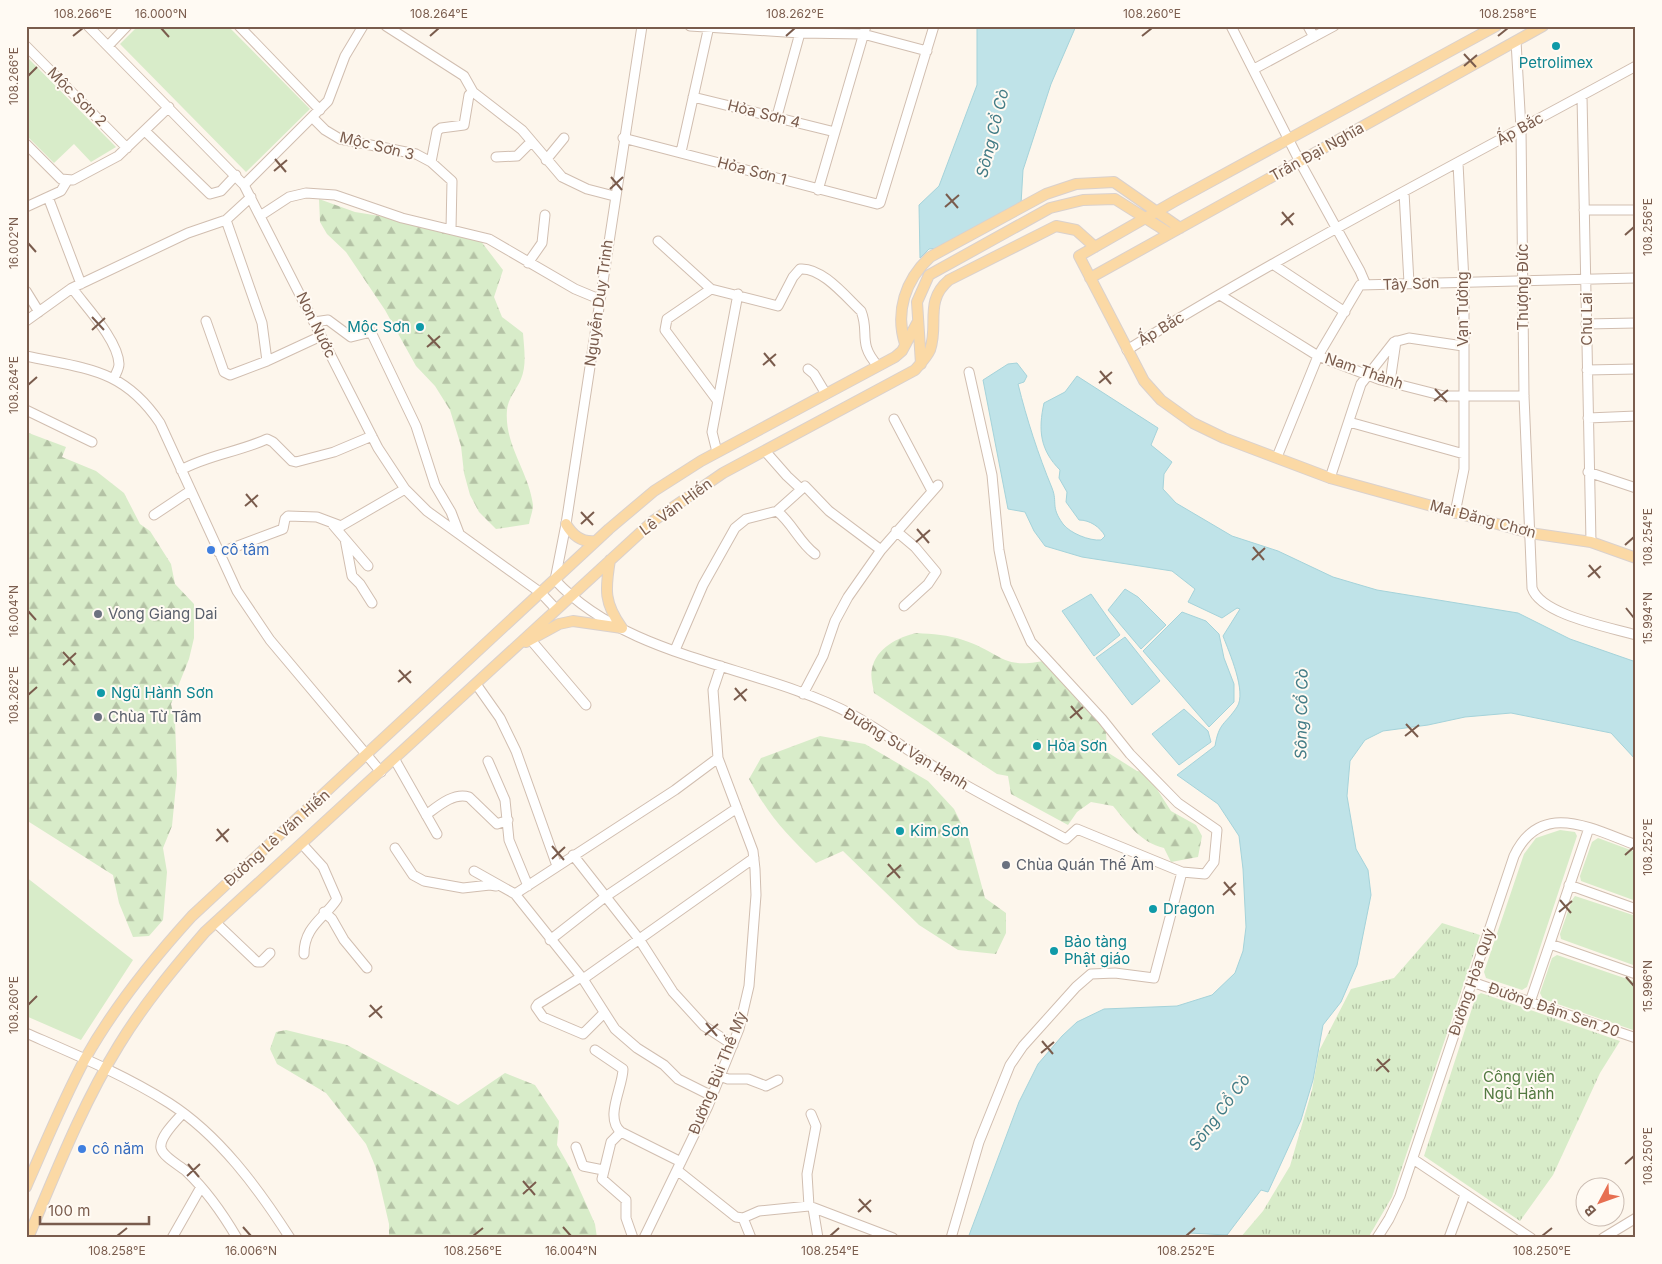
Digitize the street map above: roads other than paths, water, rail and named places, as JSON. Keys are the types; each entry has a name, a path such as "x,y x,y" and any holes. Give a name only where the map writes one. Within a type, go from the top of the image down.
{"main road":[{"name":"Trần Đại Nghĩa","path":"1079,256 1157,211 1496,26"},
{"name":"Trần Đại Nghĩa","path":"1090,278 1543,26"},
{"path":"905,344 900,330 906,291 910,280 930,257 1046,194 1076,184 1114,182 1180,228"},
{"path":"921,364 917,302 929,275 1050,208 1083,200 1115,199 1169,234"},
{"path":"1050,208 1056,226"},
{"path":"921,364 930,350 936,296 941,287 949,280 1056,226 1076,230 1095,247"},
{"name":"Mai Đăng Chơn","path":"1079,256 1144,381 1175,412 1224,438 1330,478 1530,533 1591,542 1636,558"},
{"path":"905,344 917,323"},
{"name":"Lê Văn Hiến","path":"596,541 654,491 716,452 895,357 905,344"},
{"name":"Lê Văn Hiến","path":"476,684 570,596 675,504 723,473 907,376 921,364"},
{"path":"566,524 577,537 588,542 596,541"},
{"name":"Đường Lê Văn Hiến","path":"26,1187 85,1060 116,1011 153,960 192,916 367,756 596,541"},
{"path":"610,560 606,594 610,612 622,628"},
{"path":"518,645 559,624 573,621 622,628"},
{"name":"Đường Lê Văn Hiến","path":"28,1238 67,1144 105,1068 132,1024 169,973 216,923 476,684"}],"street":[{"name":"Non Nước","path":"88,26 244,185 372,436 405,489 427,511 541,593 556,609"},
{"path":"108,46 127,26"},
{"path":"239,26 320,110"},
{"path":"244,185 320,110 331,96 345,56 363,26"},
{"path":"386,26 399,30 464,76 472,92 511,120 562,177 574,184 614,196"},
{"name":"Nguyễn Duy Trinh","path":"555,580 566,524 614,196 642,26"},
{"path":"690,26 800,33 864,30 926,52 934,26"},
{"path":"1231,26 1300,162 1360,271 1366,286"},
{"path":"1308,26 1314,37"},
{"path":"1254,69 1334,26"},
{"path":"681,152 709,27"},
{"path":"818,190 864,30"},
{"path":"777,116 800,33"},
{"name":"Thượng Đức","path":"1516,40 1521,129 1524,396 1532,588 1541,602 1556,611 1636,635"},
{"name":"Mộc Sơn 2","path":"26,46 127,148"},
{"name":"Hỏa Sơn 1","path":"623,138 681,152 869,204 880,203 926,52"},
{"name":"Ấp Bắc","path":"1127,350 1337,229 1636,66"},
{"path":"431,162 437,131 441,128 464,125 469,95 472,92"},
{"name":"Chu Lai","path":"1582,96 1587,280 1588,472 1591,542"},
{"name":"Hỏa Sơn 4","path":"694,97 777,116 835,132"},
{"path":"26,207 61,192 70,180 118,156 169,107"},
{"name":"Mộc Sơn 3","path":"312,117 325,130 340,139 416,154 431,162 452,181 451,229"},
{"path":"145,131 210,194 221,192 236,176"},
{"path":"546,160 564,138"},
{"path":"496,157 517,156 532,142"},
{"path":"26,144 61,179 70,180"},
{"name":"Vạn Tường","path":"1455,513 1464,469 1464,282 1458,163"},
{"path":"1404,192 1409,283"},
{"path":"260,216 289,197 320,193 335,195 402,218 489,239 574,289 599,299"},
{"path":"48,197 81,284"},
{"path":"26,322 72,288 188,233 226,220 251,197"},
{"path":"1584,210 1636,210"},
{"path":"528,263 542,243 545,215"},
{"path":"226,220 262,323 267,361"},
{"path":"658,241 711,289 738,294 778,306 798,271 811,270 824,278 860,311 863,317 865,346 868,356 878,366"},
{"path":"1274,265 1345,312"},
{"name":"Tây Sơn","path":"1366,286 1409,283 1636,278"},
{"path":"1277,457 1318,356 1360,285 1366,286"},
{"path":"72,288 100,325 117,354 119,366 114,378"},
{"path":"711,289 667,318 665,330 717,400"},
{"path":"26,291 39,312"},
{"path":"716,452 712,432 738,294"},
{"name":"Nam Thành","path":"1220,295 1318,356 1368,375 1444,396 1524,396"},
{"path":"314,322 328,320 351,337 371,332 416,426 438,491 451,512 459,533"},
{"path":"206,321 226,374 230,375 267,361 321,336"},
{"path":"1586,324 1636,323"},
{"path":"1330,478 1362,384 1396,341 1414,338 1464,346"},
{"path":"1390,382 1396,341"},
{"path":"26,356 96,371 114,378 135,392 151,410 160,423 237,591 270,640 381,772"},
{"path":"808,369 814,374 826,394"},
{"path":"1587,370 1636,369"},
{"path":"950,1238 979,1142 1010,1065 1029,1039 1076,987 1091,974 1116,973 1154,978 1182,872 1205,874 1214,862 1217,830 1172,796 1130,754 1102,719 1031,642 1006,586 999,550 992,475 969,372"},
{"path":"26,410 92,442"},
{"path":"1588,418 1636,416"},
{"path":"803,694 823,656 835,621 881,550 935,488 894,419"},
{"path":"1349,422 1464,454"},
{"path":"181,470 198,460 252,446 267,439 274,442 292,461 296,462 334,452 372,436"},
{"path":"765,451 801,489"},
{"path":"1588,472 1636,488"},
{"path":"674,650 703,585 735,528 746,519 777,511 805,486 829,511 881,550"},
{"path":"219,553 283,529 285,519 288,516 317,517 341,526 405,489"},
{"path":"154,515 190,491"},
{"path":"777,511 793,527 803,544 815,554"},
{"path":"332,524 368,566"},
{"path":"896,531 915,547 936,572 928,584 904,606"},
{"path":"345,539 352,576 360,584 372,603"},
{"name":"Đường Sư Vạn Hạnh","path":"555,580 570,596 649,642 803,694 852,715 943,772 1066,839 1077,829 1182,872"},
{"path":"530,640 586,705"},
{"name":"Đường Bùi Thế Mỹ","path":"644,1238 712,1096 733,1045 744,1012 749,986 756,895 754,858 718,758 713,690 721,666"},
{"path":"476,684 500,718 516,751 557,866"},
{"path":"515,894 675,790 718,758"},
{"path":"395,760 437,834"},
{"path":"488,761 505,800 511,848 528,886"},
{"path":"426,815 448,800 463,795 469,797 496,824 508,820"},
{"path":"550,940 605,897 737,808"},
{"name":"Đường Hòa Quý","path":"1377,1238 1393,1212 1413,1159 1514,856 1522,842 1532,831 1553,822 1569,822 1636,845"},
{"path":"1530,1002 1589,828"},
{"path":"302,844 323,867 337,899 315,921 306,940 304,954"},
{"path":"395,848 413,875 424,881 463,888 490,885 503,888"},
{"path":"573,855 639,939 673,992 704,1026 733,1045"},
{"path":"604,1013 583,1034 543,1017 536,1007 582,978 754,858"},
{"path":"474,872 515,894 582,978 615,1029 678,1079 712,1096"},
{"path":"1569,885 1636,909"},
{"path":"324,912 332,919 344,940 367,968"},
{"path":"216,923 258,962 270,953"},
{"path":"1550,944 1636,974"},
{"name":"Đường Đầm Sen 20","path":"1472,982 1636,1038"},
{"path":"26,1033 105,1068 169,1103 196,1123 246,1176 290,1238"},
{"path":"596,1050 623,1069 614,1118 615,1125 621,1132 679,1166 736,1217 743,1218 759,1210 811,1207 893,1238"},
{"path":"720,1076 728,1079 748,1079 766,1086 778,1080"},
{"path":"183,1113 162,1140 160,1146 162,1152 185,1170 201,1187 237,1238"},
{"path":"812,1114 816,1126 807,1174 815,1236"},
{"path":"621,1132 611,1142 603,1170 603,1181 627,1203 626,1218 633,1238"},
{"path":"576,1147 584,1166 603,1170"},
{"path":"1413,1159 1530,1238"},
{"path":"172,1238 201,1187"},
{"path":"1449,1238 1465,1195"},
{"path":"743,1218 751,1238"},
{"path":"1603,1238 1636,1218"}],"water":[{"name":"Sông Cổ Cò","path":"977,26 1076,26 1051,84 1023,170 1021,204 940,248 929,249 920,258 919,205 939,186 977,85"},
{"name":"Sông Cổ Cò","path":"1017,363 1027,376 1024,382 1018,384 1033,437 1054,493 1055,509 1063,524 1075,533 1096,540 1101,540 1105,536 1094,525 1087,521 1079,520 1066,502 1067,492 1059,478 1060,470 1048,455 1042,439 1041,422 1044,403 1065,392 1077,376 1158,428 1151,445 1172,462 1164,474 1163,489 1176,503 1232,536 1278,551 1333,577 1377,590 1518,613 1570,639 1636,662 1636,760 1611,733 1511,713 1465,717 1428,725 1383,731 1365,740 1350,761 1347,796 1356,849 1368,870 1371,895 1357,965 1341,1002 1323,1025 1313,1080 1301,1120 1268,1192 1261,1190 1227,1235 1189,1233 1184,1238 968,1238 1019,1102 1038,1064 1062,1036 1077,1022 1104,1009 1177,1006 1212,995 1235,973 1243,951 1246,927 1239,836 1218,804 1177,775 1215,746 1218,732 1240,700 1239,682 1223,636 1240,609 1237,608 1222,618 1188,602 1195,589 1172,571 1082,557 1045,546 1034,531 1025,512 1008,509 983,380 1008,364"},
{"path":"1125,589 1138,597 1166,625 1141,649 1108,610"},
{"path":"1091,594 1120,635 1094,656 1062,611"},
{"path":"1182,612 1206,621 1219,634 1224,658 1234,684 1234,702 1209,727 1143,651"},
{"path":"1125,637 1160,681 1132,705 1096,658"},
{"path":"1184,709 1208,731 1211,742 1179,765 1152,734"}],"place":[{"name":"Petrolimex","path":"1556,46"},
{"name":"Mộc Sơn","path":"420,327"},
{"name":"cô tâm","path":"211,550"},
{"name":"Vong Giang Dai","path":"98,614"},
{"name":"Ngũ Hành Sơn","path":"101,693"},
{"name":"Chùa Từ Tâm","path":"98,717"},
{"name":"Hỏa Sơn","path":"1037,746"},
{"name":"Kim Sơn","path":"900,831"},
{"name":"Chùa Quán Thế Âm","path":"1006,865"},
{"name":"Dragon","path":"1153,909"},
{"name":"Bảo tàng Phật giáo","path":"1054,951"},
{"name":"cô năm","path":"82,1149"}],"park label":[{"name":"Công viên Ngũ Hành","path":"1519,1086"}]}
